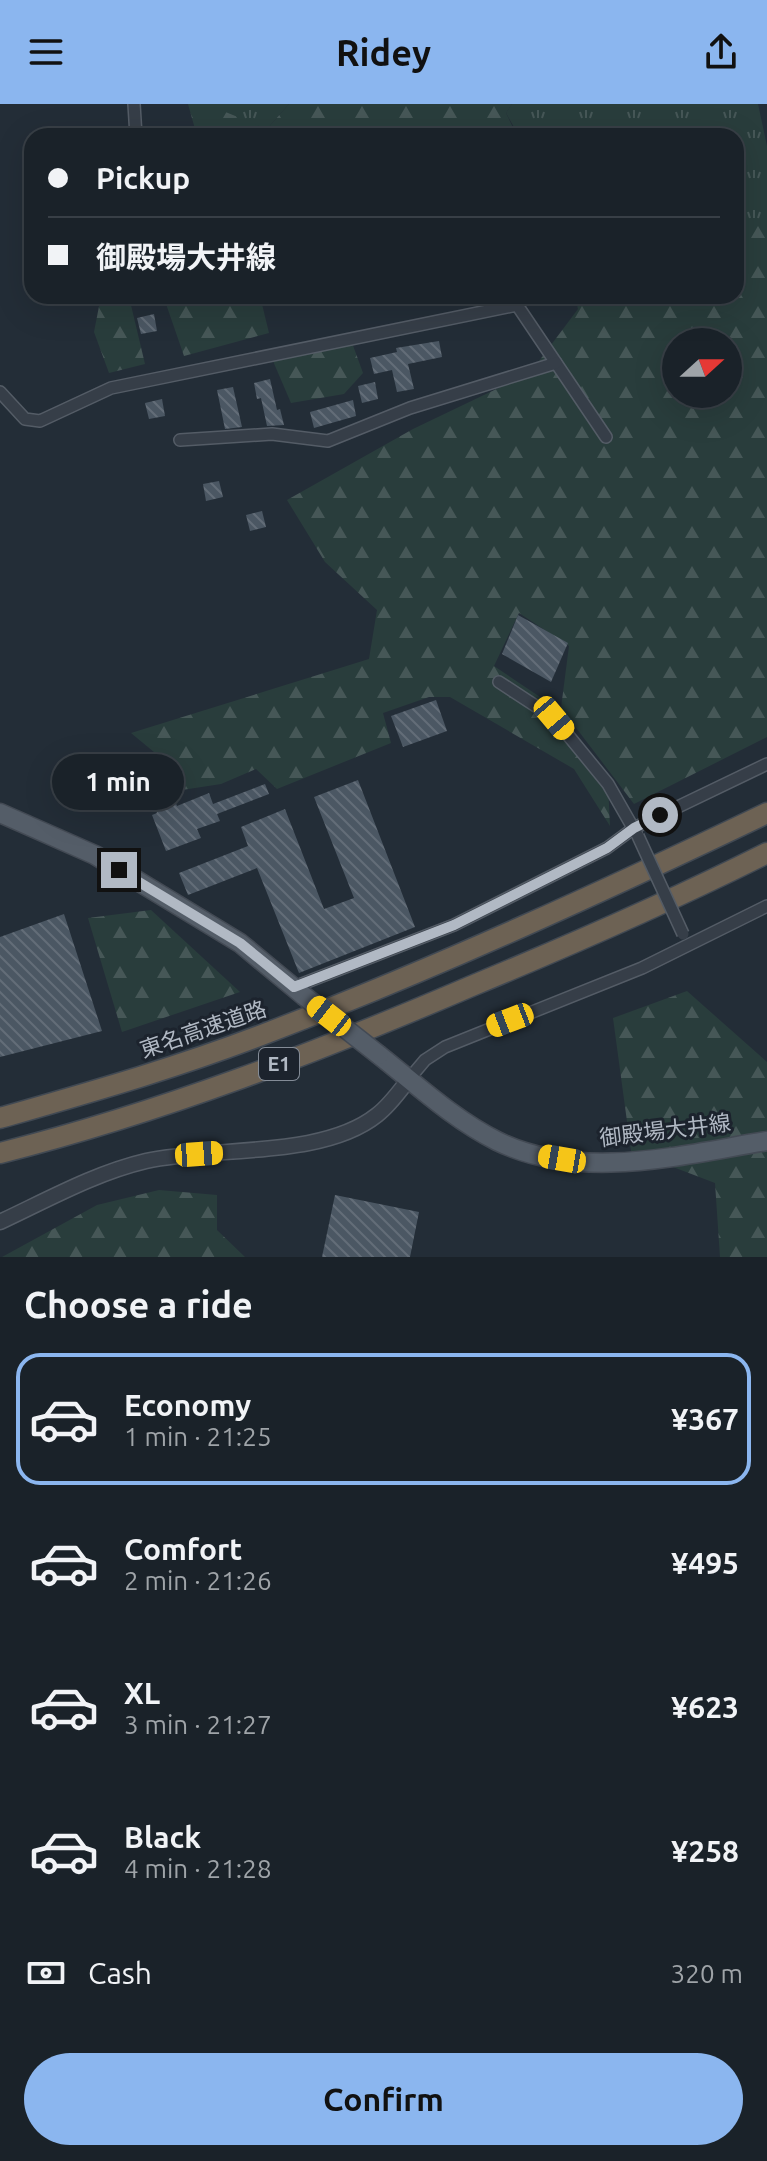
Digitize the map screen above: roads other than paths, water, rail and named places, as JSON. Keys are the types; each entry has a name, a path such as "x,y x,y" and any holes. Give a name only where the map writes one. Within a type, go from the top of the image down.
{"highway":[{"name":"東名高速道路","path":"0,1118 110,1087 271,1032 513,933 767,813"},
{"name":"E1","path":"0,1153 133,1115 305,1055 549,954 767,853"}],"main road":[{"name":"御殿場大井線","path":"3,818 95,855 240,943 444,1109 499,1142 537,1154 587,1163 638,1162 767,1141"}],"street":[{"path":"134,104 136,128"},
{"path":"0,392 25,419 40,421 111,388 495,304"},
{"path":"516,304 606,437"},
{"path":"180,440 272,434 328,441 410,408 556,363"},
{"path":"499,682 554,718 608,784 636,832 689,947"},
{"path":"299,991 454,925 767,764"},
{"path":"0,1222 114,1169 182,1155 274,1148 341,1133 375,1117 425,1060 445,1047 689,947 767,906"}]}
